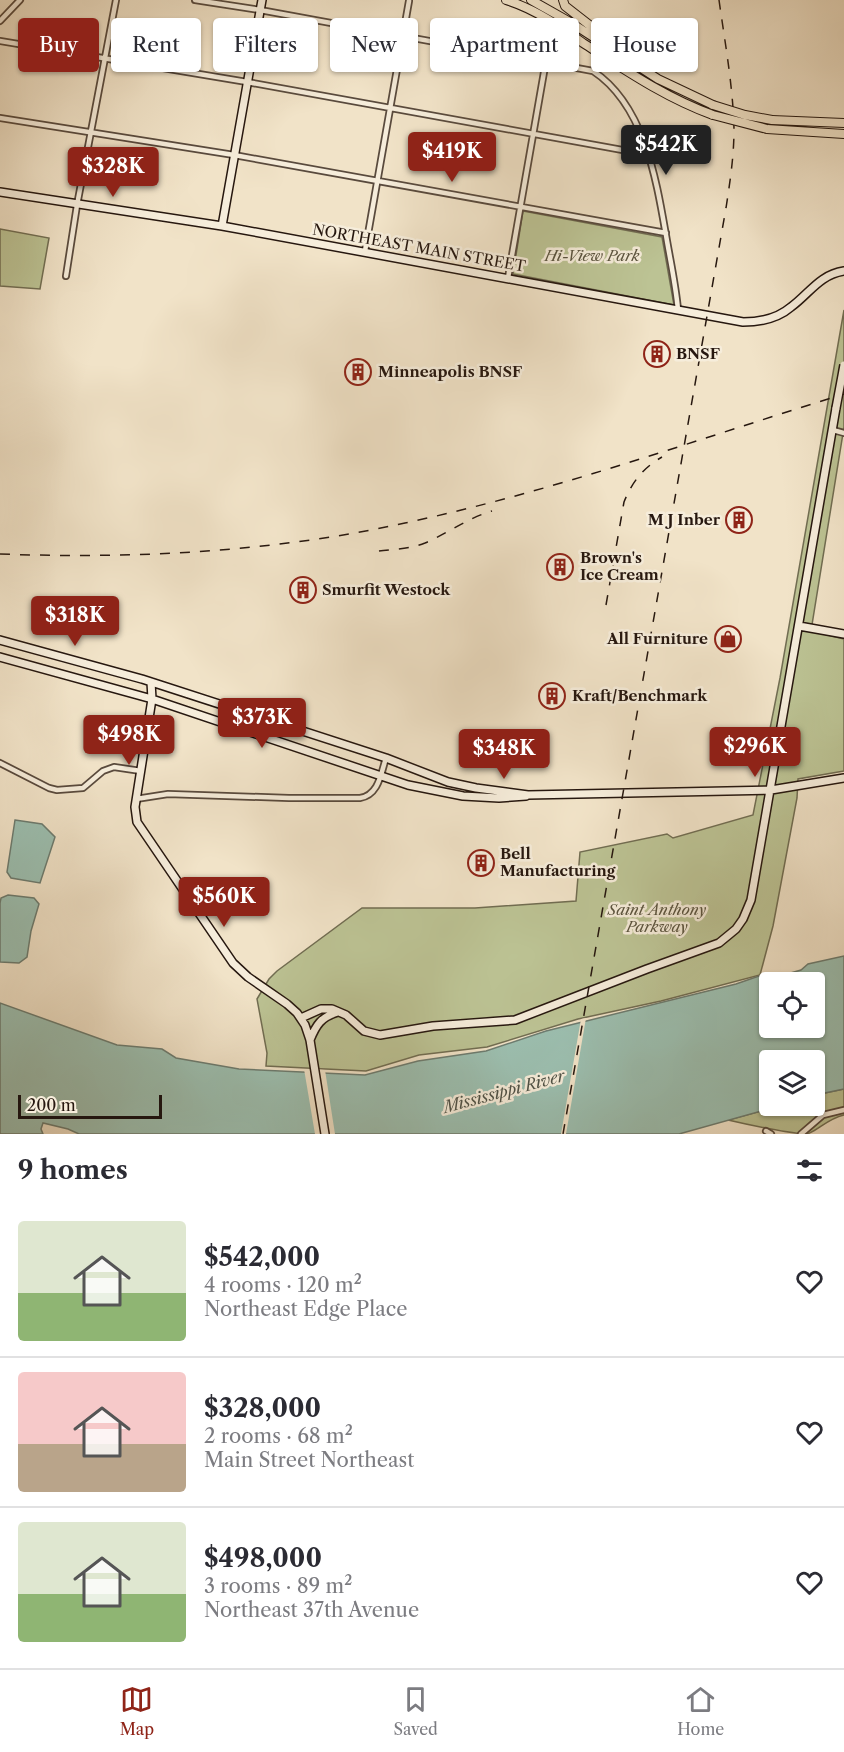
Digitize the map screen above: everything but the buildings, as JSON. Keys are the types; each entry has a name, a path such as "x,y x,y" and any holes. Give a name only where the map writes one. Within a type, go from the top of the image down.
{"main road":[{"path":"506,0 534,11 672,98 713,115 767,129 844,134"},
{"path":"531,0 591,36"},
{"path":"562,0 565,6 591,26"},
{"path":"646,72 658,80 713,105 772,120 844,123"}],"street":[{"path":"0,21 20,0"},
{"path":"66,276 77,205 116,0"},
{"path":"195,0 330,23"},
{"path":"222,226 261,0"},
{"path":"406,18 409,1"},
{"path":"0,41 247,82 650,155"},
{"path":"579,69 593,71 609,84 643,136 650,155 666,233 678,310"},
{"path":"365,251 396,72"},
{"path":"508,278 544,72"},
{"path":"0,118 234,155 666,233"},
{"name":"NORTHEAST MAIN STREET","path":"0,192 222,226 365,251 743,322 765,321 778,316 793,306 816,282 828,275 844,271"},
{"path":"301,1018 321,1009 338,1012 346,1015 364,1031 380,1035 433,1026 515,1020 719,943 736,929 748,908 771,790 844,365"},
{"path":"833,430 844,432"},
{"path":"799,626 844,634"},
{"path":"0,640 142,679 386,758 448,782 528,795"},
{"path":"0,657 152,699 380,776 432,791 463,796 509,798 528,795 771,790 844,778"},
{"path":"151,682 152,699 136,799 137,822 233,963 248,977 287,1004 301,1018 310,1040 325,1134"},
{"path":"136,799 168,794 360,798 370,795 376,787 386,758"},
{"path":"0,763 57,790 83,788 108,768 141,771"},
{"path":"190,901 210,883"},
{"path":"310,1040 320,1021 327,1015 338,1012"},
{"path":"801,1134 823,1115 844,1110"}],"green space":[{"name":"Hi-View Park","path":"523,211 662,237 674,305 513,274"},
{"path":"0,229 49,238 40,289 0,286"},
{"name":"Saint Anthony Parkway","path":"844,310 844,427 811,631 844,639 844,771 798,779 797,798 773,926 759,975 661,1001 578,1019 487,1047 419,1055 366,1071 266,1066 267,1053 257,999 269,979 362,908 475,908 576,901 580,852 667,834 673,838 753,815 780,678"},
{"path":"844,1089 844,1115 807,1134 728,1120 759,1111 759,1116 825,1116 825,1093"}],"water":[{"path":"15,820 42,824 55,837 40,883 11,878 7,872"},
{"path":"8,895 34,898 39,904 31,931 27,957 19,963 0,962 0,903 1,898"},
{"name":"Mississippi River","path":"844,956 844,1089 825,1093 825,1050 759,1050 759,1112 679,1134 79,1134 43,1123 41,1129 43,1134 0,1134 0,1003 117,1045 162,1049 176,1058 239,1069 365,1075 418,1061 486,1051 546,1031 736,984 759,976 759,1038 825,1038 825,972 794,972 808,964"}],"pier":[{"path":"586,1018 566,1134 561,1134 581,1019"},
{"path":"304,1069 325,1070 335,1134 315,1134"}],"railway":[{"path":"563,1134 733,159 733,113 719,0"},
{"path":"0,554 102,555 204,551 305,541 355,533 516,496 844,394"},
{"path":"606,605 624,502 639,476 662,457"},
{"path":"379,551 408,548 425,543 492,511"}],"place":[{"name":"BNSF","path":"657,354"},
{"name":"Minneapolis BNSF","path":"358,372"},
{"name":"M J Inber","path":"739,520"},
{"name":"Brown's Ice Cream","path":"560,567"},
{"name":"Smurfit Westock","path":"303,590"},
{"name":"All Furniture","path":"728,639"},
{"name":"Kraft/Benchmark","path":"552,696"},
{"name":"Bell Manufacturing","path":"481,863"}]}
